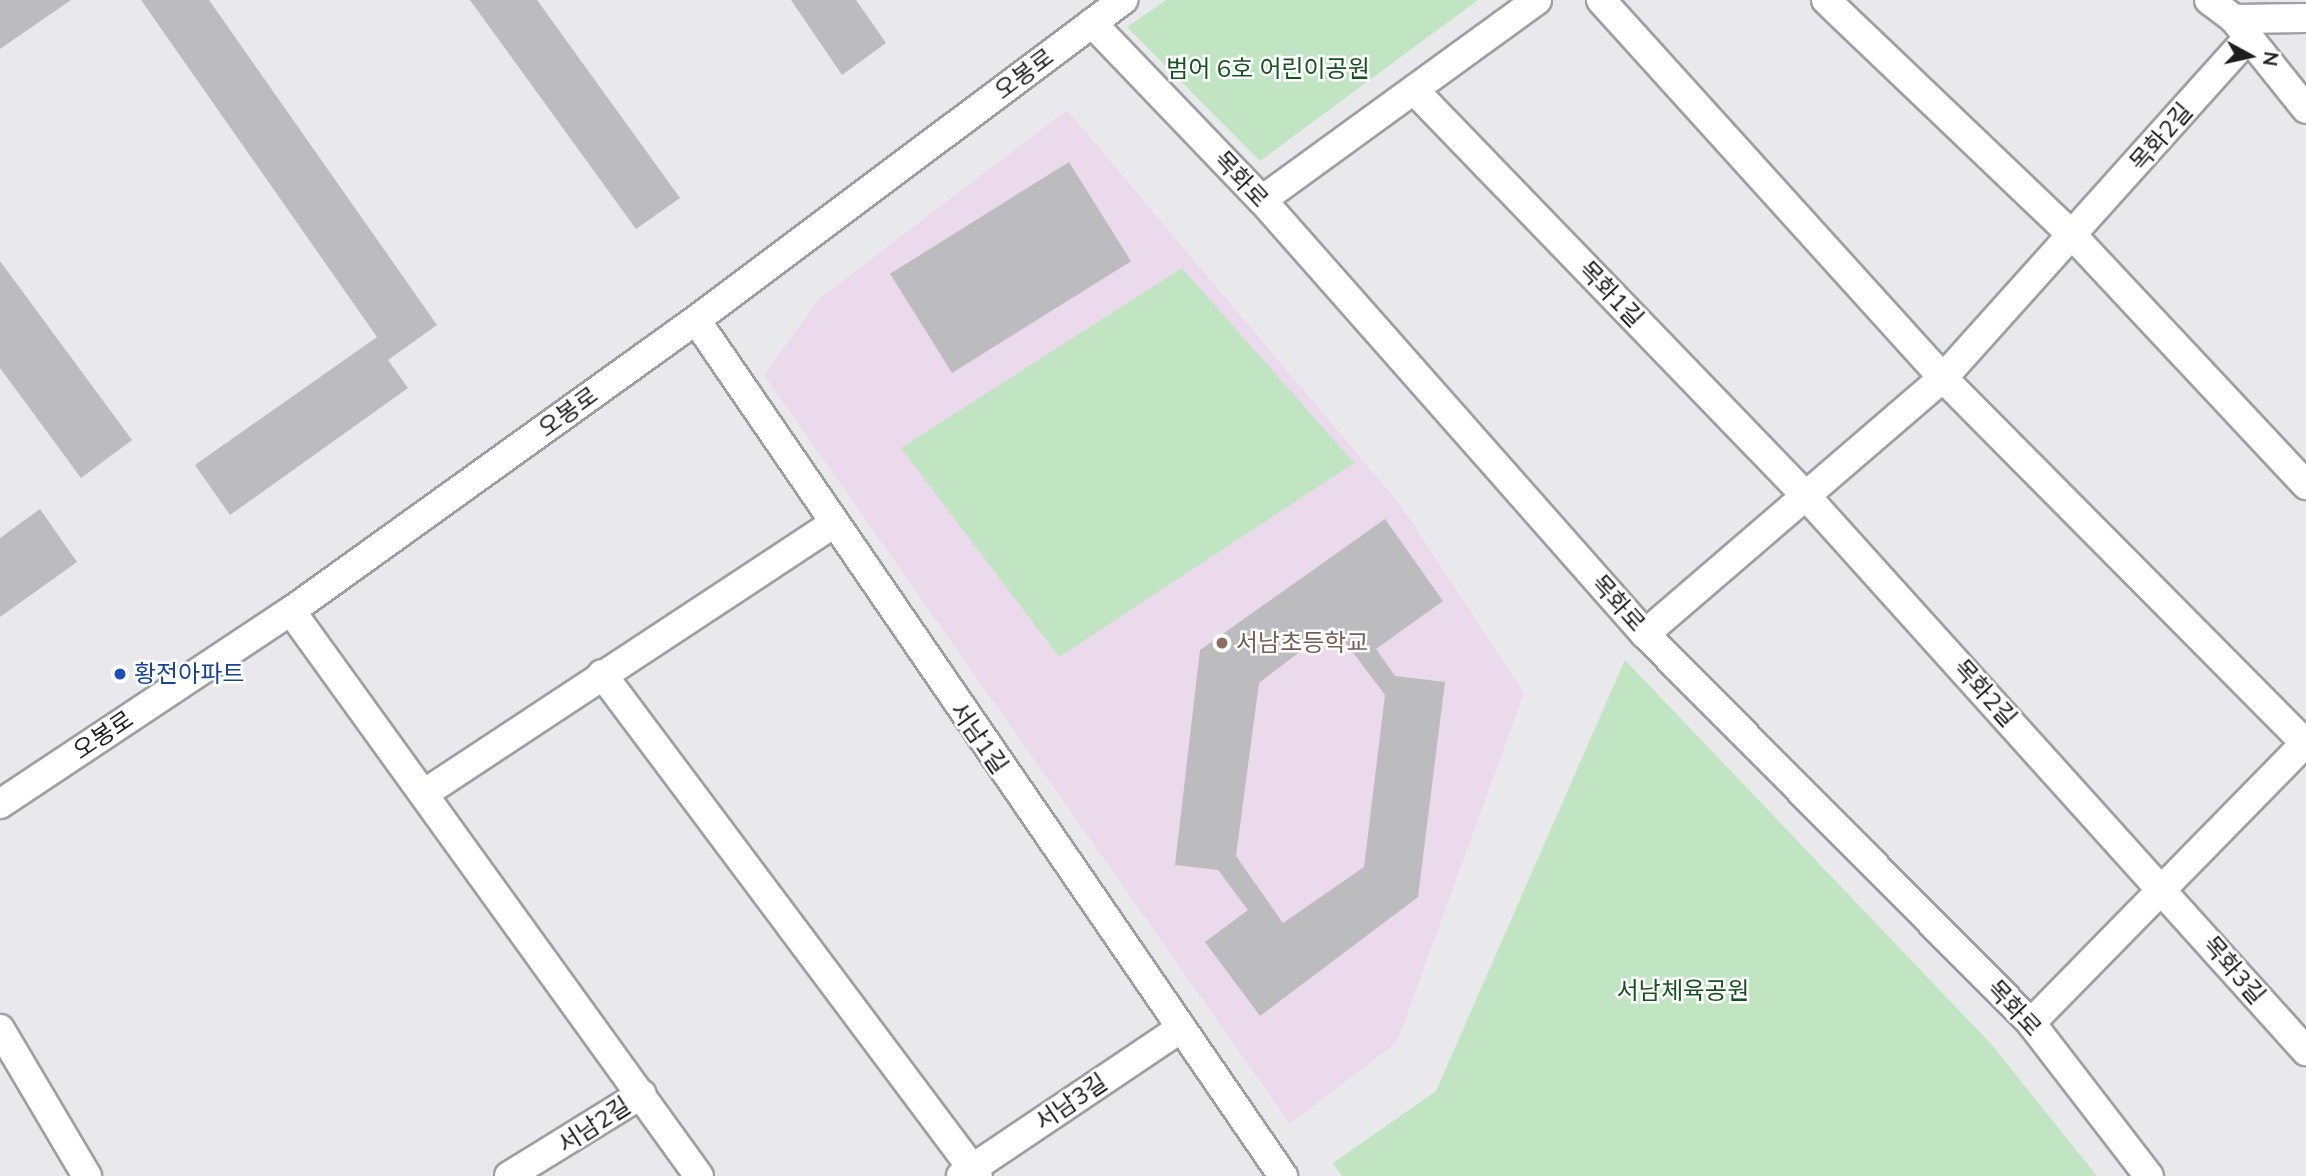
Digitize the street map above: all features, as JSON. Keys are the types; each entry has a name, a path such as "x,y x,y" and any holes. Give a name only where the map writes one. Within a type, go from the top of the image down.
{"street":[{"name":"오봉로","path":"0,804 291,611 696,320 1123,0"},
{"path":"1262,200 1537,0"},
{"path":"1601,0 1943,378 2306,743 2031,1023"},
{"path":"1826,0 2074,237 2306,485"},
{"path":"2209,0 2241,28 2306,109"},
{"path":"2241,28 2306,18"},
{"name":"목화로","path":"1092,23 1262,200 1645,634 2031,1023 2150,1176"},
{"name":"목화2길","path":"1645,634 1943,378 2074,237 2241,28"},
{"name":"목화1길","path":"1414,90 1807,497"},
{"name":"서남1길","path":"696,320 832,525 1283,1176"},
{"name":"목화2길","path":"1807,497 2163,889"},
{"path":"425,793 832,525"},
{"path":"291,611 699,1176"},
{"path":"602,674 970,1173"},
{"name":"목화3길","path":"2163,889 2306,1051"},
{"name":"서남3길","path":"970,1173 1181,1028"},
{"path":"0,1029 87,1176"},
{"name":"서남2길","path":"509,1176 642,1094"}],"shaded area":[{"name":"서남초등학교","path":"1067,110 1402,507 1524,693 1397,1042 1290,1124 764,375 820,298"}],"green space":[{"name":"범어 6호 어린이공원","path":"1166,0 1478,0 1260,161 1127,27"},
{"path":"1182,268 1354,463 1059,657 901,448"},
{"name":"서남체육공원","path":"1625,660 1992,1045 2097,1176 1342,1176 1333,1163 1436,1091"}],"building":[{"path":"0,0 71,0 0,49"},
{"path":"141,0 209,0 437,325 388,360 408,388 230,515 195,465 377,337"},
{"path":"470,0 537,0 680,198 636,229"},
{"path":"791,0 856,0 886,43 842,75"},
{"path":"1069,162 1131,261 952,373 890,274"},
{"path":"0,261 132,440 81,478 0,368"},
{"path":"40,509 77,562 0,617 0,538"},
{"path":"1385,519 1443,601 1376,649 1395,676 1445,682 1418,897 1260,1016 1205,942 1248,910 1218,870 1175,865 1200,650","holes":["1333,626 1385,695 1364,867 1283,923 1236,856 1259,683"]}],"place":[{"name":"서남초등학교","path":"1222,643"},
{"name":"황전아파트","path":"120,674"}]}
